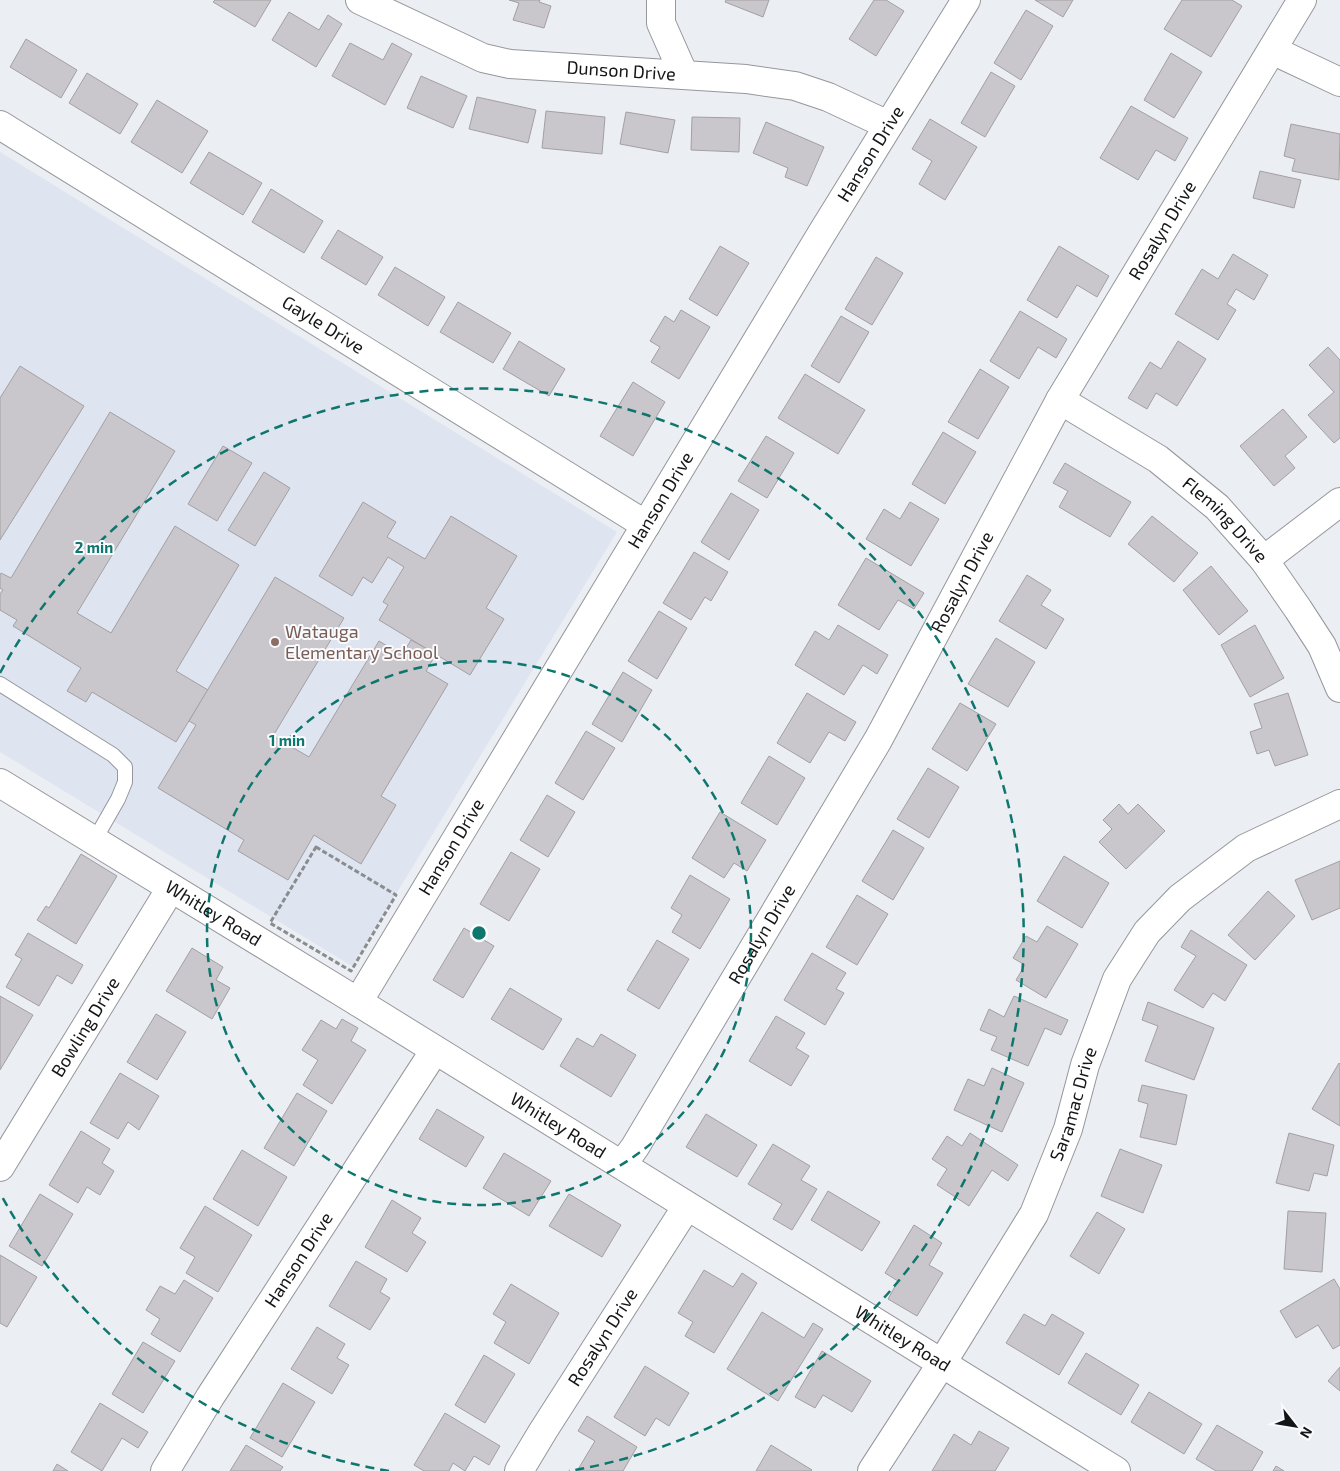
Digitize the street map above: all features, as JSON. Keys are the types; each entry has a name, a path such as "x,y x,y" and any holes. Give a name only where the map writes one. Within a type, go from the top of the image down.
{"street":[{"name":"Dunson Drive","path":"360,0 482,58 510,64 746,79 795,86 828,97 888,125"},
{"path":"661,0 662,23 684,75"},
{"name":"Hanson Drive","path":"358,1002 888,125 966,0"},
{"name":"Rosalyn Drive","path":"622,1165 635,1147 878,740 1060,400 1302,0"},
{"path":"1272,50 1340,82"},
{"name":"Gayle Drive","path":"0,125 646,525"},
{"name":"Fleming Drive","path":"1060,400 1158,459 1217,507 1264,560 1322,646 1340,688"},
{"path":"1264,560 1340,502"},
{"name":"Whitley Road","path":"0,784 358,1002 1116,1471"},
{"name":"Saramac Drive","path":"872,1471 942,1363 1034,1214 1068,1129 1085,1065 1116,979 1147,932 1180,898 1246,848 1340,804"},
{"name":"Bowling Drive","path":"0,1167 171,888"},
{"name":"Hanson Drive","path":"165,1471 210,1396 435,1050"},
{"name":"Rosalyn Drive","path":"519,1471 542,1431 687,1206"}],"lane":[{"path":"0,684 54,716 113,755 125,767 125,782 118,799 94,841"}],"path":[{"path":"316,847 396,895 350,971 270,923 316,847"}],"shaded area":[{"name":"Watauga Elementary School","path":"0,152 617,532 352,966 0,752"}],"building":[{"path":"215,0 271,0 255,27 213,2"},
{"path":"509,0 540,0 539,2 551,6 544,28 513,20 519,3"},
{"path":"726,0 769,0 763,17 725,2"},
{"path":"874,0 886,0 904,11 876,56 849,39"},
{"path":"1035,0 1073,0 1063,17"},
{"path":"1182,0 1232,0 1242,6 1211,57 1164,29"},
{"path":"1026,10 1053,26 1021,80 994,63"},
{"path":"289,12 319,30 328,15 342,24 316,67 272,40"},
{"path":"26,39 77,70 61,98 10,67"},
{"path":"350,43 383,60 392,43 412,54 385,105 332,76"},
{"path":"1171,53 1202,72 1174,118 1144,100"},
{"path":"991,72 1015,86 985,137 961,123"},
{"path":"87,73 138,104 120,134 69,103"},
{"path":"421,76 467,96 453,128 407,108"},
{"path":"477,97 536,110 528,143 469,129"},
{"path":"157,100 208,131 182,173 131,142"},
{"path":"1131,106 1188,138 1175,161 1156,150 1138,180 1100,158"},
{"path":"546,111 605,117 602,154 542,148"},
{"path":"626,112 675,120 668,153 620,144"},
{"path":"692,117 740,118 739,152 691,150"},
{"path":"930,119 977,147 945,200 919,184 932,161 912,149"},
{"path":"766,122 824,147 807,186 785,177 788,168 753,153"},
{"path":"1291,124 1340,134 1339,180 1292,171 1295,159 1284,156"},
{"path":"209,152 262,183 243,215 190,183"},
{"path":"1260,171 1301,180 1294,208 1253,198"},
{"path":"271,189 323,221 304,253 252,222"},
{"path":"338,230 383,257 366,285 321,258"},
{"path":"720,246 749,263 717,316 689,299"},
{"path":"1059,246 1109,276 1097,297 1077,285 1057,318 1027,300"},
{"path":"1233,254 1268,275 1254,300 1236,289 1227,304 1236,310 1218,340 1175,314 1202,269 1218,279"},
{"path":"876,257 903,273 872,325 845,309"},
{"path":"395,267 445,297 428,326 378,295"},
{"path":"458,302 511,333 493,363 440,332"},
{"path":"681,310 710,327 679,379 651,362 660,347 650,341 665,316 674,322"},
{"path":"1020,311 1067,339 1056,358 1038,347 1019,379 990,361"},
{"path":"841,316 869,332 839,383 811,366"},
{"path":"519,341 565,369 549,396 503,369"},
{"path":"1178,341 1206,359 1177,406 1156,393 1147,409 1128,398 1150,362 1161,369"},
{"path":"1328,347 1340,360 1340,438 1334,443 1308,415 1334,392 1309,365"},
{"path":"20,366 84,406 0,540 0,398"},
{"path":"980,369 1009,387 978,439 948,422"},
{"path":"805,374 865,410 838,454 778,418"},
{"path":"633,382 665,402 633,456 600,436"},
{"path":"1283,409 1307,437 1285,456 1295,468 1274,486 1240,446"},
{"path":"110,412 175,451 77,613 111,633 175,526 239,565 176,671 208,690 176,742 92,692 86,702 67,691 81,668 13,626 17,620 0,610 0,594 3,590 0,588 1,573 11,578"},
{"path":"943,432 976,452 945,504 912,484"},
{"path":"766,436 794,453 767,498 738,481"},
{"path":"223,446 252,463 217,521 188,504"},
{"path":"1065,463 1131,502 1110,537 1059,507 1068,491 1053,483"},
{"path":"264,472 290,488 255,546 228,530"},
{"path":"731,493 759,510 729,560 701,542"},
{"path":"363,502 396,522 387,537 425,559 451,516 517,556 486,608 504,619 470,675 379,620 388,605 383,602 404,567 388,557 372,583 363,577 352,596 319,576"},
{"path":"910,502 939,519 911,566 866,539 884,509 900,519"},
{"path":"1152,516 1198,553 1174,582 1128,544"},
{"path":"694,552 728,572 711,601 705,597 691,620 663,603"},
{"path":"866,558 924,593 914,609 898,600 879,630 838,605"},
{"path":"1211,566 1248,611 1219,635 1183,590"},
{"path":"1027,575 1051,590 1041,605 1064,619 1046,649 999,621"},
{"path":"275,577 344,618 273,736 309,757 379,641 402,655 411,640 436,654 426,671 448,684 381,796 396,805 361,864 314,835 288,880 238,851 244,840 158,788 196,725 189,721"},
{"path":"659,611 687,628 657,679 628,661"},
{"path":"838,625 888,655 877,674 863,665 844,695 795,665 815,631 829,640"},
{"path":"1255,625 1284,678 1250,697 1221,645"},
{"path":"996,638 1035,662 1008,707 968,684"},
{"path":"623,672 652,690 622,742 592,724"},
{"path":"807,693 856,722 845,741 829,732 810,763 777,743"},
{"path":"1288,693 1308,755 1275,766 1269,750 1257,754 1250,732 1262,728 1254,704"},
{"path":"960,703 996,724 967,771 932,749"},
{"path":"586,731 615,748 583,800 555,783"},
{"path":"769,756 805,778 777,825 741,803"},
{"path":"928,768 959,787 929,838 897,819"},
{"path":"547,795 575,812 548,857 520,840"},
{"path":"1119,804 1128,814 1138,804 1165,831 1126,869 1099,842 1112,829 1103,820"},
{"path":"720,812 766,840 747,871 734,863 724,878 692,858"},
{"path":"893,830 924,848 893,900 862,881"},
{"path":"511,852 540,869 509,921 480,904"},
{"path":"81,854 117,876 76,944 37,920 46,906 49,908"},
{"path":"1064,856 1109,883 1082,928 1037,901"},
{"path":"1340,861 1340,908 1312,920 1295,880"},
{"path":"690,875 730,899 700,949 672,932 682,915 671,908"},
{"path":"1268,891 1295,916 1255,960 1228,935"},
{"path":"857,895 888,914 857,965 826,947"},
{"path":"1047,926 1078,944 1046,998 1016,980 1025,965 1013,958 1026,936 1037,942"},
{"path":"464,928 494,946 463,998 433,980"},
{"path":"1191,930 1247,965 1225,1001 1213,993 1203,1008 1174,990 1196,956 1181,947"},
{"path":"28,933 83,965 72,984 57,975 39,1006 6,987 22,959 15,955"},
{"path":"657,940 689,959 659,1009 627,990"},
{"path":"192,948 223,967 216,980 230,988 212,1019 166,991"},
{"path":"812,953 846,973 836,989 844,993 825,1025 784,1000"},
{"path":"510,988 562,1019 543,1050 491,1019"},
{"path":"0,996 33,1015 0,1070"},
{"path":"1014,996 1068,1020 1061,1035 1045,1028 1028,1066 991,1050 997,1037 980,1030 989,1009 1004,1017"},
{"path":"1148,1002 1214,1028 1194,1080 1145,1061 1158,1026 1142,1020"},
{"path":"156,1014 186,1032 157,1080 127,1062"},
{"path":"776,1016 805,1033 796,1048 809,1056 791,1086 749,1061"},
{"path":"342,1019 358,1028 351,1041 366,1050 332,1104 303,1085 318,1060 302,1050 321,1020 336,1029"},
{"path":"601,1034 636,1055 611,1097 560,1066 577,1038 593,1047"},
{"path":"1340,1064 1340,1126 1312,1109"},
{"path":"992,1068 1024,1083 1002,1132 954,1110 968,1079 984,1086"},
{"path":"120,1073 159,1096 139,1130 128,1122 118,1139 90,1123"},
{"path":"1142,1085 1187,1095 1176,1145 1140,1137 1148,1104 1138,1101"},
{"path":"297,1093 327,1111 294,1166 264,1148"},
{"path":"437,1109 484,1137 466,1167 419,1139"},
{"path":"706,1114 757,1145 737,1177 686,1147"},
{"path":"81,1131 110,1149 102,1163 114,1171 100,1195 87,1187 78,1203 49,1185"},
{"path":"970,1133 1018,1165 1008,1181 992,1170 969,1206 937,1185 947,1169 932,1159 947,1136 962,1146"},
{"path":"1289,1133 1334,1145 1327,1176 1314,1173 1309,1191 1276,1183"},
{"path":"773,1144 810,1166 801,1180 817,1189 792,1230 773,1219 782,1204 748,1184"},
{"path":"1120,1149 1162,1165 1143,1213 1101,1196"},
{"path":"242,1150 287,1177 258,1226 213,1199"},
{"path":"504,1153 551,1181 529,1216 483,1188"},
{"path":"828,1191 880,1222 862,1251 811,1220"},
{"path":"40,1194 73,1214 42,1266 9,1246"},
{"path":"569,1194 621,1225 602,1257 549,1226"},
{"path":"392,1200 421,1218 412,1233 426,1242 407,1272 365,1247"},
{"path":"205,1206 252,1235 218,1292 186,1273 195,1257 180,1248"},
{"path":"1288,1211 1326,1213 1322,1272 1284,1269"},
{"path":"1097,1212 1125,1229 1099,1274 1070,1256"},
{"path":"914,1225 942,1243 929,1265 943,1273 917,1316 888,1299 898,1281 885,1273"},
{"path":"0,1255 37,1277 7,1327 0,1323"},
{"path":"356,1261 387,1279 380,1292 390,1298 370,1330 329,1306"},
{"path":"704,1270 733,1287 742,1273 757,1283 714,1353 685,1336 693,1322 678,1313"},
{"path":"1334,1279 1340,1289 1340,1345 1333,1349 1318,1325 1296,1338 1280,1311"},
{"path":"184,1280 213,1298 180,1352 151,1334 160,1319 146,1310 160,1286 175,1294"},
{"path":"511,1284 559,1313 529,1364 494,1343 506,1322 493,1314"},
{"path":"762,1312 804,1338 813,1323 823,1329 778,1401 727,1369"},
{"path":"1024,1314 1045,1326 1052,1314 1084,1333 1059,1375 1006,1343"},
{"path":"317,1327 345,1344 337,1358 349,1365 332,1394 291,1369"},
{"path":"143,1342 175,1361 143,1413 112,1394"},
{"path":"822,1351 871,1381 852,1412 823,1395 815,1408 795,1397"},
{"path":"1086,1353 1139,1385 1121,1415 1068,1383"},
{"path":"484,1355 515,1374 485,1423 455,1405"},
{"path":"645,1366 689,1393 669,1426 656,1418 645,1436 614,1417"},
{"path":"1340,1367 1340,1391 1328,1381"},
{"path":"283,1383 315,1402 282,1457 250,1438"},
{"path":"1149,1392 1202,1424 1184,1454 1131,1422"},
{"path":"100,1403 148,1432 138,1448 122,1438 102,1471 71,1452"},
{"path":"445,1413 500,1446 489,1465 474,1456 465,1471 453,1463 449,1471 424,1471 414,1465"},
{"path":"587,1416 637,1447 623,1471 577,1471 595,1441 578,1431"},
{"path":"1217,1425 1263,1452 1252,1471 1216,1471 1196,1459"},
{"path":"979,1431 1009,1448 995,1471 932,1471 954,1434 971,1445"},
{"path":"246,1445 283,1467 280,1471 230,1471"},
{"path":"771,1445 812,1470 756,1471"},
{"path":"57,1464 68,1471 53,1471"},
{"path":"1276,1466 1284,1471 1273,1471"}],"place":[{"name":"Watauga Elementary School","path":"275,642"}]}
